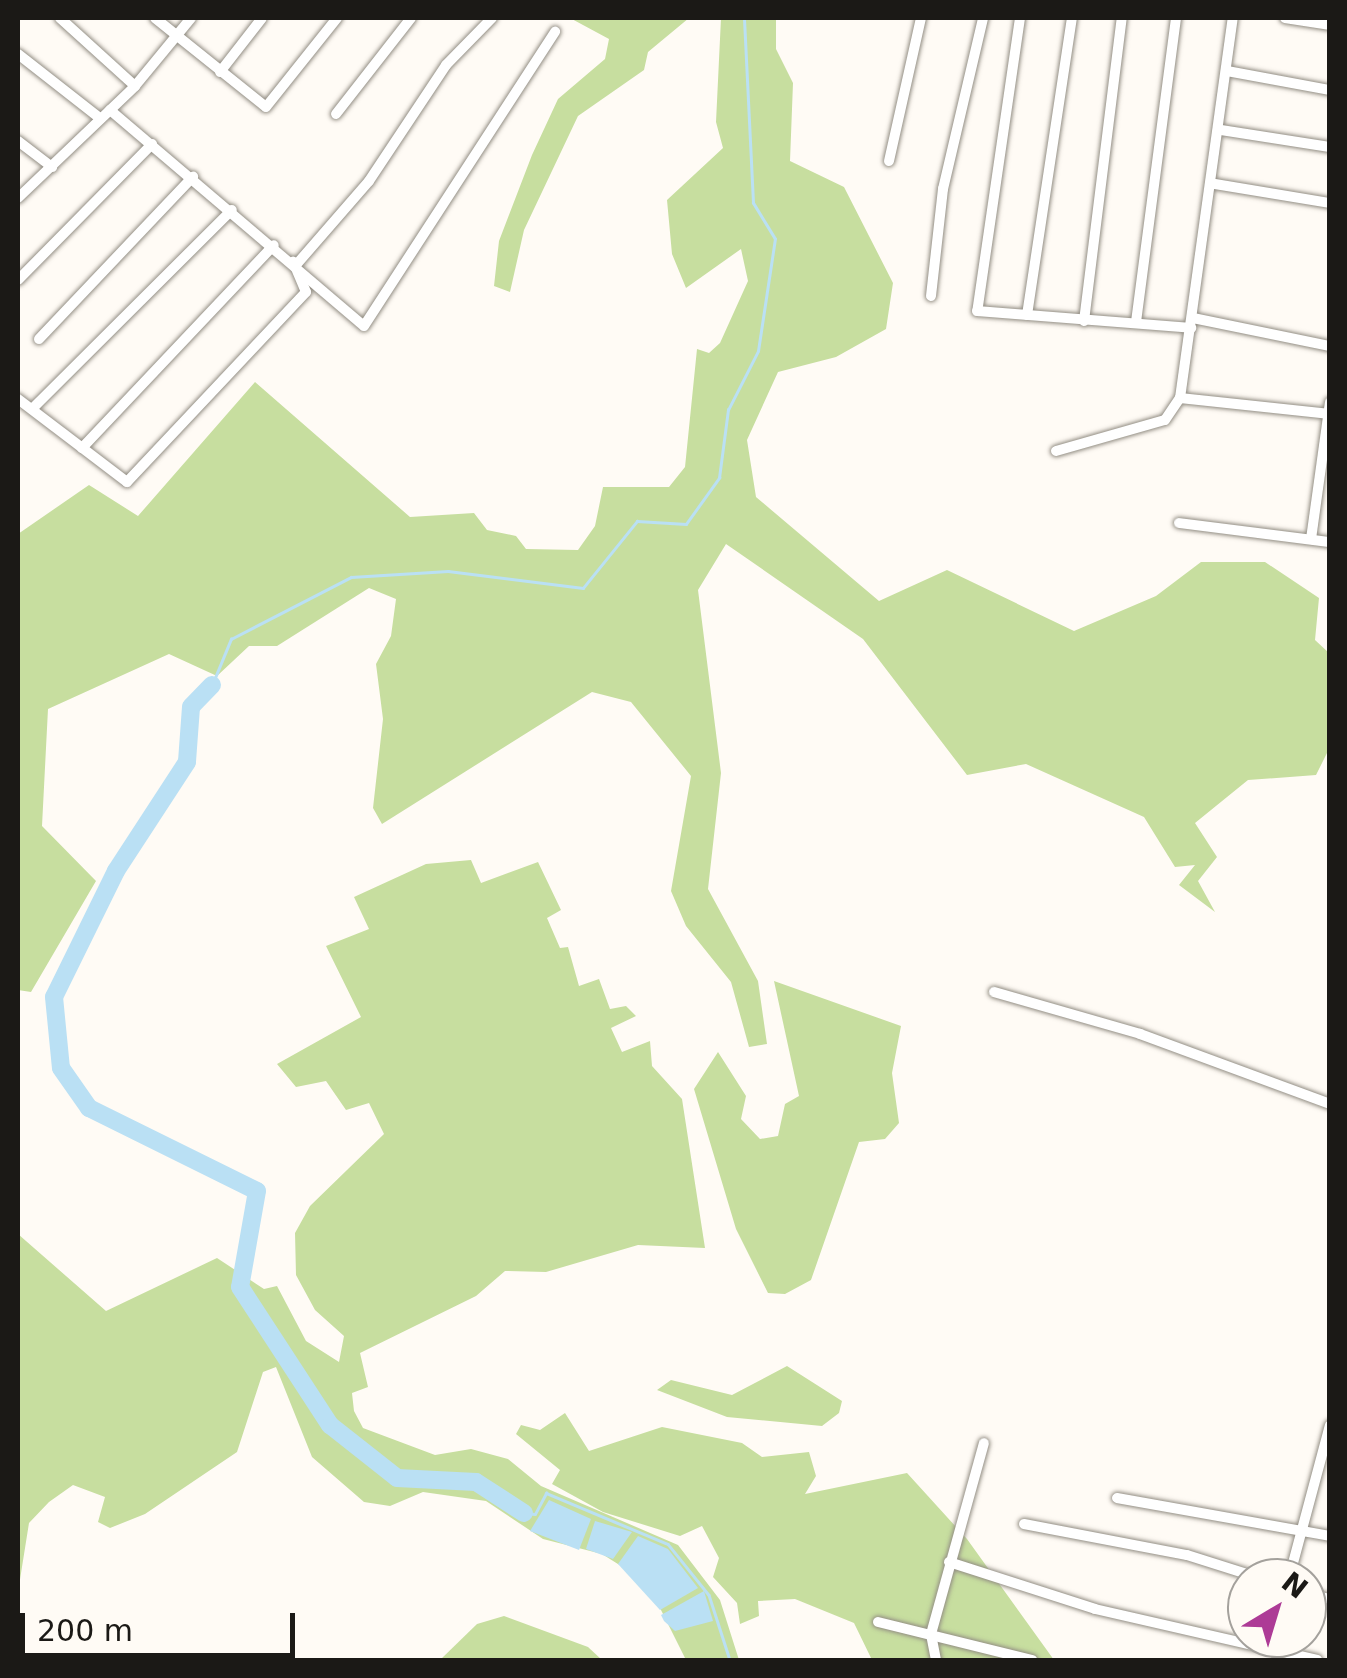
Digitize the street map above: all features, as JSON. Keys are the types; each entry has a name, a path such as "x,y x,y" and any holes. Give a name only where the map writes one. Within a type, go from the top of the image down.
{"street":[{"path":"60,18 135,86"},
{"path":"155,18 266,107 337,18"},
{"path":"18,198 135,86 191,18"},
{"path":"220,72 262,18"},
{"path":"336,114 411,18"},
{"path":"295,264 368,182 446,65 492,18"},
{"path":"889,161 921,18"},
{"path":"931,296 942,188 983,18"},
{"path":"1020,18 976,306 983,314 1192,323 1330,346"},
{"path":"1027,314 1072,18"},
{"path":"1084,320 1122,18"},
{"path":"1136,322 1176,18"},
{"path":"1056,452 1165,420 1180,398 1216,184 1233,18"},
{"path":"1285,18 1330,24"},
{"path":"18,54 152,144 364,326 556,32"},
{"path":"1227,72 1330,90"},
{"path":"1221,130 1330,147"},
{"path":"18,141 52,167"},
{"path":"18,280 152,144"},
{"path":"39,340 193,178"},
{"path":"1216,184 1330,203"},
{"path":"32,409 232,210"},
{"path":"82,448 274,245"},
{"path":"18,399 128,482 306,292 295,264"},
{"path":"1180,398 1329,410 1326,467 1311,539"},
{"path":"1179,523 1330,542"},
{"path":"994,992 1140,1034 1330,1104"},
{"path":"1294,1558 1330,1425"},
{"path":"936,1660 931,1634 984,1443"},
{"path":"1117,1498 1330,1536"},
{"path":"1024,1524 1187,1554 1227,1567"},
{"path":"949,1562 1095,1609 1227,1635"},
{"path":"878,1622 1032,1660"}],"green space":[{"path":"570,18 689,18 648,52 644,70 578,116 524,230 510,292 494,286 499,241 532,155 558,99 605,59 609,39"},
{"path":"721,18 776,18 776,49 793,83 790,161 844,187 893,283 886,329 836,357 778,372 747,440 756,497 879,601 947,570 1074,631 1156,596 1201,562 1265,562 1319,598 1315,640 1329,653 1329,749 1316,775 1248,780 1195,823 1217,857 1198,881 1215,912 1179,885 1195,865 1175,867 1144,817 1026,764 967,775 863,639 726,544 698,590 721,773 708,889 758,981 767,1044 749,1047 731,982 686,926 671,891 691,776 631,702 592,692 382,824 373,808 383,719 376,664 391,636 396,599 369,588 277,646 249,646 217,676 169,654 48,709 42,826 96,881 31,992 18,990 18,534 89,485 138,516 255,382 410,517 474,513 487,530 516,536 526,549 578,550 595,526 603,487 669,487 685,467 697,349 709,353 720,343 748,281 741,249 686,288 672,254 667,200 723,148 716,122"},
{"path":"471,860 481,883 538,862 561,910 547,918 560,948 568,947 579,986 599,979 610,1009 626,1006 636,1016 611,1028 622,1052 650,1041 652,1066 682,1099 705,1248 638,1245 546,1272 505,1271 476,1296 360,1353 368,1387 352,1393 354,1411 363,1428 435,1455 471,1449 508,1459 541,1486 678,1545 720,1600 739,1660 686,1660 657,1602 629,1571 602,1554 543,1539 486,1501 423,1492 390,1506 364,1502 312,1457 276,1367 263,1372 237,1452 145,1514 110,1528 98,1522 105,1497 73,1485 49,1502 29,1523 18,1592 18,1234 106,1311 217,1258 264,1289 277,1286 306,1341 339,1362 344,1336 315,1310 296,1275 295,1233 310,1206 384,1134 369,1103 346,1110 326,1081 296,1087 277,1064 361,1017 326,946 369,929 354,897 426,864"},
{"path":"774,981 901,1026 892,1073 899,1123 885,1139 859,1142 811,1280 785,1294 768,1293 736,1229 694,1089 718,1052 746,1096 741,1119 760,1139 778,1136 785,1104 799,1096"},
{"path":"787,1366 842,1401 839,1413 822,1426 727,1417 657,1390 671,1380 732,1395"},
{"path":"565,1413 589,1451 662,1427 742,1443 762,1457 809,1452 816,1476 805,1494 907,1473 967,1539 1054,1660 872,1660 854,1623 795,1599 758,1601 759,1616 740,1624 737,1603 713,1577 719,1558 702,1526 680,1536 603,1512 552,1484 560,1470 516,1434 521,1425 540,1430"},
{"path":"504,1616 588,1647 602,1660 440,1660 477,1624"}],"water":[{"path":"549,1500 591,1519 579,1550 530,1531"},
{"path":"595,1521 632,1532 613,1559 586,1549"},
{"path":"638,1536 668,1549 698,1588 660,1610 618,1564"},
{"path":"704,1591 713,1621 675,1631 664,1621 661,1615"}],"waterway":[{"path":"212,685 231,639 351,577 448,571 583,588 637,521 686,524 719,478 728,410 758,351 775,239 753,203 744,18"},
{"path":"212,685 191,707 187,762 116,871 54,997 61,1068 89,1108 257,1191 240,1287 330,1425 397,1478 476,1482 524,1513"},
{"path":"524,1513 535,1514 546,1493 668,1544 709,1595 730,1660"}]}
